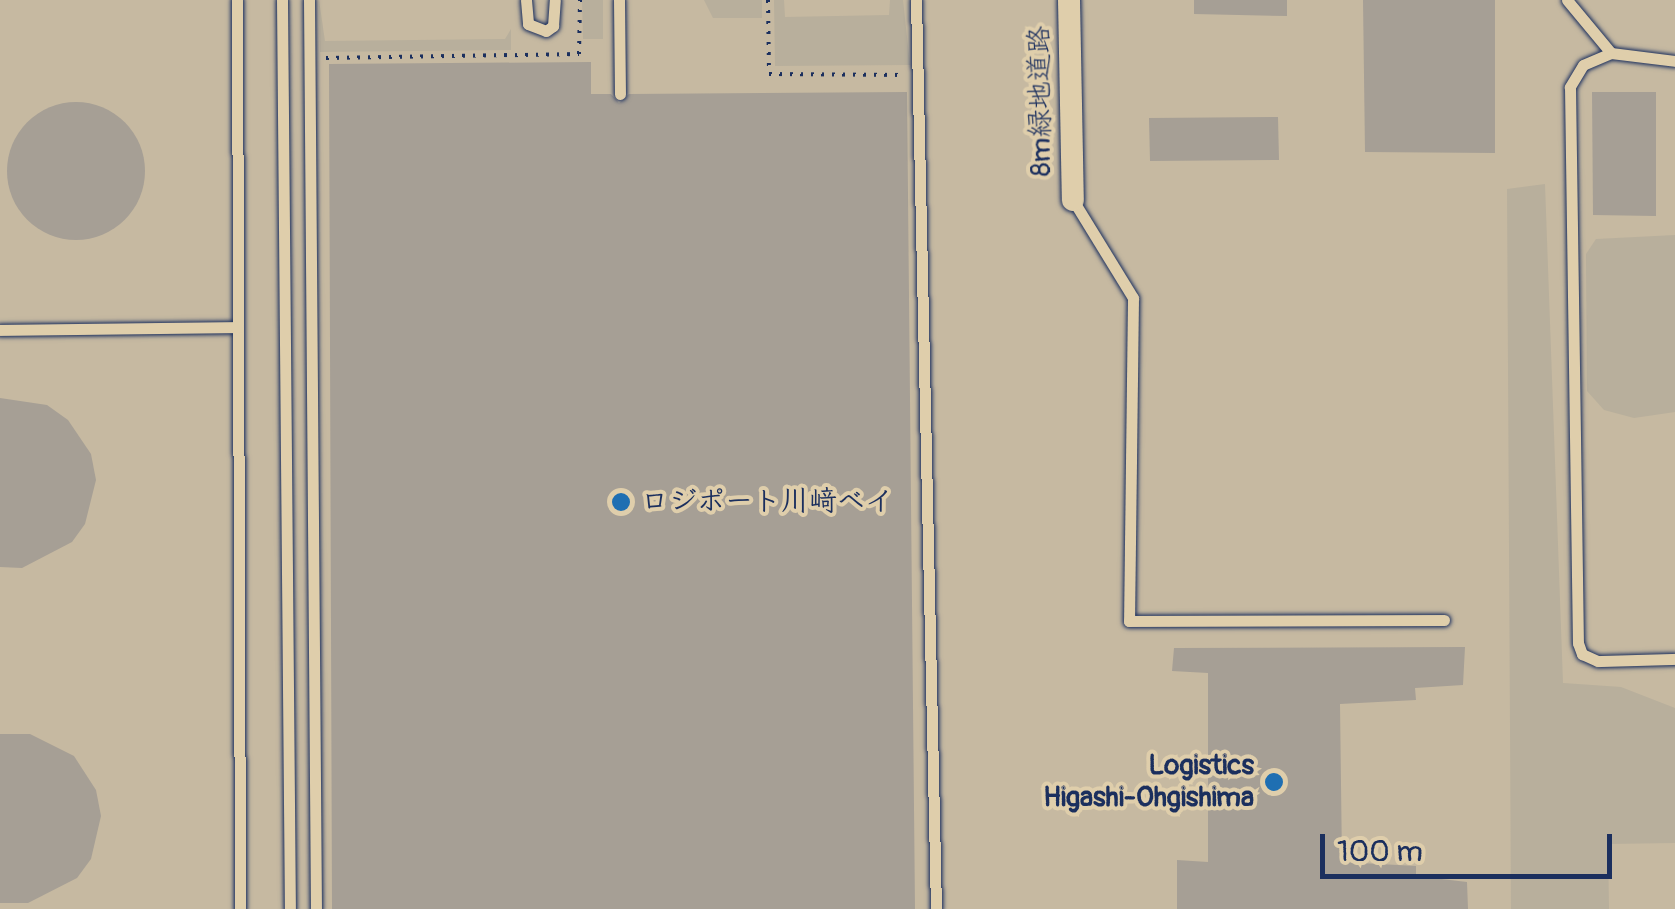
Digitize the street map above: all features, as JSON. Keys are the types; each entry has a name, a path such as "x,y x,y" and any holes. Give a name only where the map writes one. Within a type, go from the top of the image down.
{"street":[{"name":"8m緑地道路","path":"1069,0 1073,200"}],"lane":[{"path":"237,0 240,909"},
{"path":"282,0 290,909"},
{"path":"309,0 316,909"},
{"path":"526,0 528,24 546,30 553,26 555,0"},
{"path":"619,0 620,94"},
{"path":"916,0 936,909"},
{"path":"1567,0 1611,53"},
{"path":"1675,61 1611,53 1584,66 1570,87 1578,643 1582,654 1598,661 1675,659"},
{"path":"1073,200 1133,298 1130,621 1444,620"},
{"path":"0,330 238,328"}],"path":[{"path":"323,78 323,58 579,54 580,0"},
{"path":"768,0 769,74 911,75"}],"shaded area":[{"path":"0,0 1675,0 1675,909 0,909"},
{"path":"319,0 325,41 505,39 511,29 511,50 320,52"},
{"path":"582,0 603,0 603,39 583,39"},
{"path":"704,0 762,0 762,18 713,18"},
{"path":"774,0 784,0 785,17 889,15 890,0 903,0 910,65 775,66"},
{"path":"1545,184 1563,683 1621,687 1675,708 1675,843 1608,844 1609,909 1511,909 1507,189"},
{"path":"1675,235 1675,412 1634,418 1604,410 1587,391 1586,254 1596,239"}],"building":[{"path":"1194,0 1287,0 1287,16 1194,14"},
{"path":"1363,0 1495,0 1495,153 1365,152"},
{"name":"ロジポート川﨑ベイ","path":"591,62 591,94 611,94 619,103 629,94 907,92 915,909 332,909 329,64"},
{"path":"1592,92 1656,92 1656,216 1593,215"},
{"path":"76,102 103,107 125,122 140,144 145,171 140,198 125,220 103,235 76,240 49,235 27,220 12,198 7,171 12,144 27,122 49,107"},
{"path":"1278,117 1279,160 1150,161 1149,118"},
{"path":"0,398 47,405 68,420 91,454 96,480 85,524 72,542 22,568 0,567"},
{"name":"Logistics Higashi-Ohgishima","path":"1465,647 1463,685 1415,688 1416,700 1340,704 1342,862 1416,866 1416,876 1467,882 1468,909 1177,909 1177,860 1208,862 1208,673 1172,671 1174,648"},
{"path":"0,734 30,734 74,756 96,790 101,816 91,859 77,878 28,903 0,903"}],"place":[{"name":"ロジポート川﨑ベイ","path":"621,502"},
{"name":"Logistics Higashi-Ohgishima","path":"1274,782"}]}
